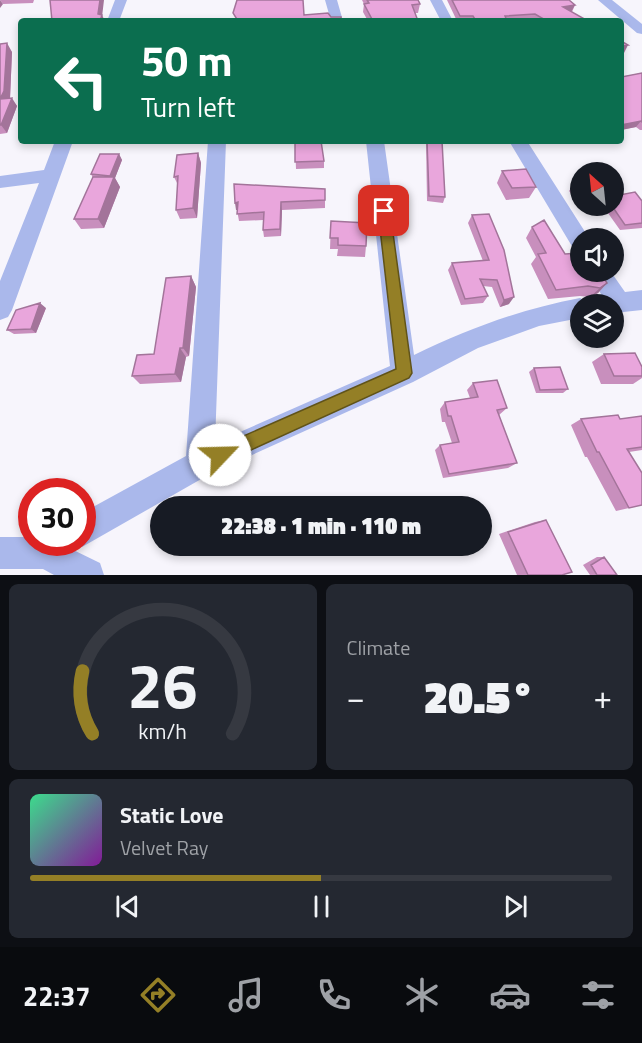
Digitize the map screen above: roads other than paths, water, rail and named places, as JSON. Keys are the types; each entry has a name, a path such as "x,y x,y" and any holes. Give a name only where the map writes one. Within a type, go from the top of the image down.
{"street":[{"path":"114,18 121,0"},
{"path":"331,0 336,18"},
{"path":"436,0 445,18"},
{"path":"604,0 642,30"},
{"path":"0,310 63,144"},
{"path":"200,464 217,144"},
{"path":"375,144 404,373"},
{"path":"520,144 571,228"},
{"path":"0,182 50,175"},
{"path":"624,302 642,300"},
{"path":"96,523 200,464 404,373 470,340 539,316 570,310"},
{"path":"0,553 18,551"},
{"path":"63,556 88,575"}]}
